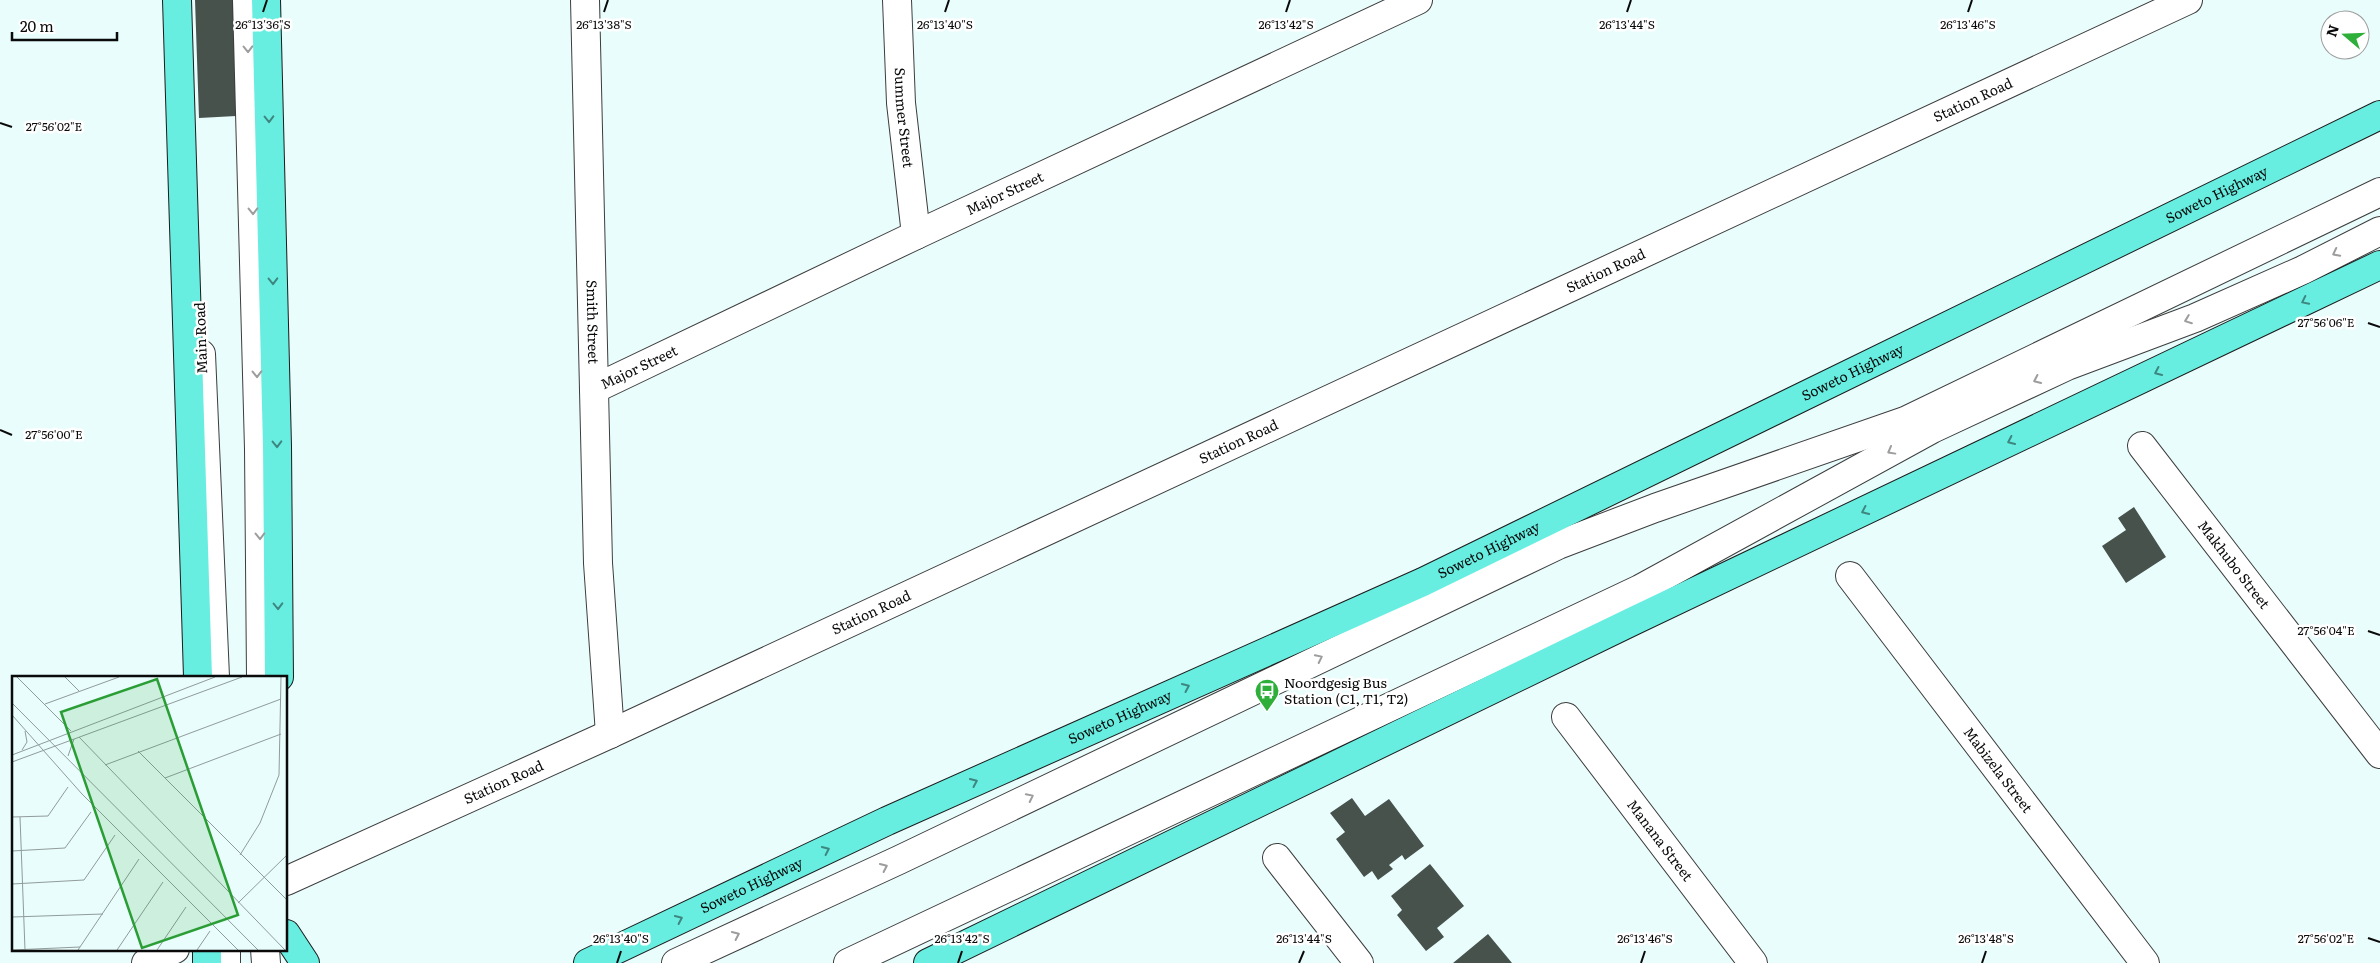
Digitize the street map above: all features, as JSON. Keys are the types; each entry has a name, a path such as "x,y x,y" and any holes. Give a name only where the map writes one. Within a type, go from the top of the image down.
{"main road":[{"name":"Main Road","path":"177,0 198,676"},
{"path":"266,0 277,446 279,676"},
{"name":"Soweto Highway","path":"588,963 887,821 1423,582 2380,115"},
{"path":"928,963 1631,622 2380,265"},
{"path":"288,937 305,963"},
{"path":"207,950 207,963"},
{"path":"283,950 284,963"}],"street":[{"name":"Main Road","path":"189,0 192,130 215,676"},
{"path":"247,0 259,450 261,676"},
{"name":"Smith Street","path":"585,0 598,563 610,734"},
{"name":"Summer Street","path":"897,0 901,103 916,235"},
{"name":"Major Street","path":"594,389 916,235 1418,0"},
{"name":"Station Road","path":"288,880 610,734 2188,0"},
{"name":"Soweto Highway","path":"676,963 899,860 1558,545 1655,508 1905,422 2380,192"},
{"path":"848,963 1640,590 1932,429 2067,366 2195,318 2303,270 2380,231"},
{"name":"Makhubo Street","path":"2142,446 2380,754"},
{"name":"Mabizela Street","path":"1850,576 2145,963"},
{"name":"Manana Street","path":"1566,717 1754,963"},
{"path":"1277,858 1359,963"},
{"path":"146,963 173,950"},
{"path":"226,950 226,963"},
{"path":"265,950 266,963"}],"building":[{"path":"195,0 233,0 236,116 199,118"},
{"path":"2134,507 2166,557 2126,583 2102,546 2126,530 2118,518"},
{"path":"1352,798 1365,816 1389,799 1424,846 1405,860 1402,855 1389,865 1393,869 1378,880 1372,871 1364,877 1336,839 1345,832 1330,813"},
{"path":"1430,864 1464,906 1437,928 1444,937 1426,951 1397,915 1402,910 1391,896"},
{"path":"1488,934 1512,963 1453,963"}],"place":[{"name":"Noordgesig Bus Station (C1, T1, T2)","path":"1267,712"}]}
